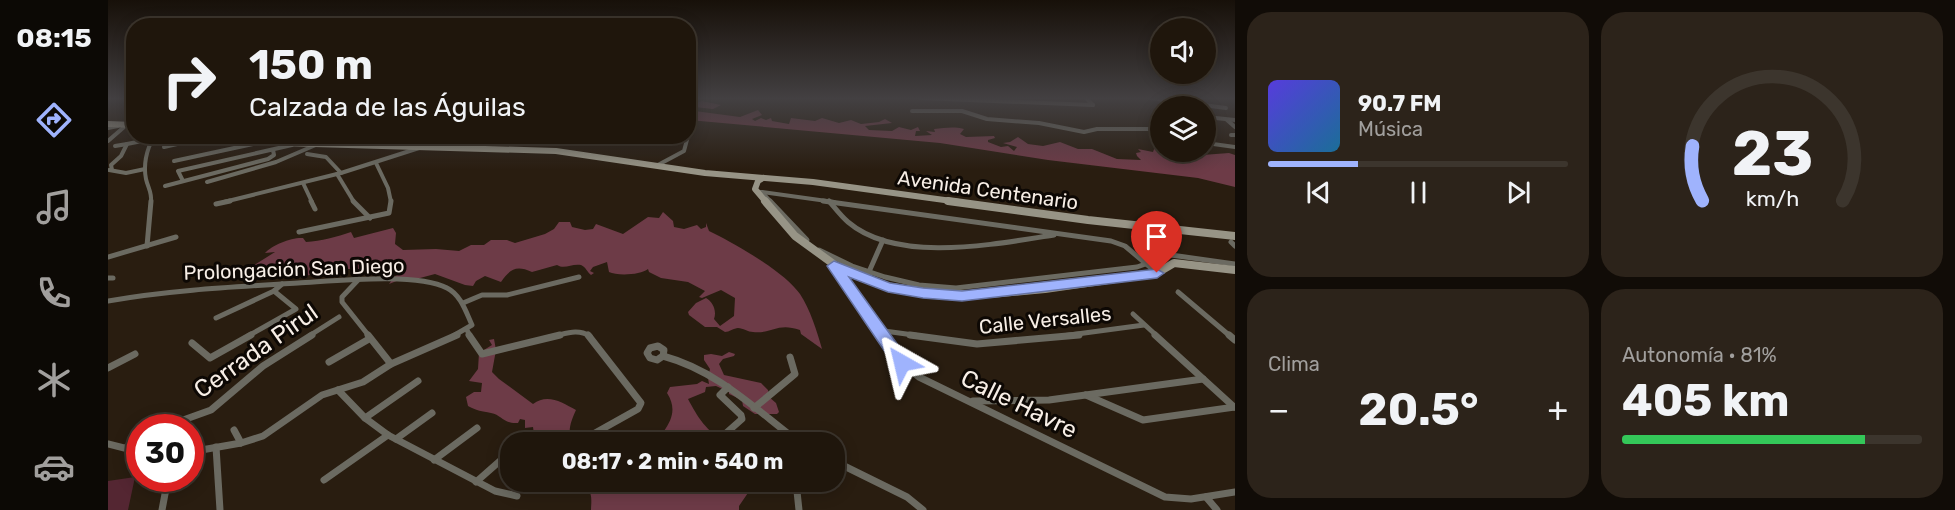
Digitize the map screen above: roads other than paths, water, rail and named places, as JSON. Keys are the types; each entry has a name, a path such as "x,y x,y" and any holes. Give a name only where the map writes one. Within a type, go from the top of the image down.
{"main road":[{"path":"108,126 126,125"},
{"name":"Avenida Centenario","path":"320,144 556,150 656,166 736,176 813,182 1234,241"},
{"path":"736,176 758,191 790,234 808,249 834,266 888,287 962,296 1157,273 1174,263 1235,270"},
{"path":"758,191 758,182 763,178"}],"street":[{"path":"1018,122 1039,123 1084,132 1097,129 1150,129"},
{"path":"108,141 126,127"},
{"path":"115,146 127,144"},
{"path":"127,144 121,156 111,165 110,170 126,173 145,169"},
{"path":"147,246 152,192 147,185 145,169 150,144"},
{"path":"164,147 177,144"},
{"path":"174,161 251,144"},
{"path":"183,182 177,174 178,171 295,144"},
{"path":"207,182 276,162 320,144"},
{"path":"656,166 684,151 686,144"},
{"path":"1216,144 1235,147"},
{"path":"216,204 376,164 423,146"},
{"path":"165,186 268,159 274,155 273,150"},
{"path":"307,154 326,157 339,174 353,201 370,218"},
{"path":"299,232 370,218 391,210 389,188 376,164"},
{"path":"303,183 315,209"},
{"path":"758,191 1119,243 1157,273"},
{"path":"758,191 792,227 817,249 868,274 928,287 956,288 1147,265 1158,258 1171,255 1235,264"},
{"path":"829,201 848,222 883,240 932,248 1062,234"},
{"path":"108,257 176,237"},
{"path":"868,274 883,240"},
{"name":"Calle Havre","path":"834,266 877,330 908,370 919,377 1157,493 1177,498 1206,497 1235,492"},
{"path":"204,449 241,443 263,436 322,395 363,382 391,364 467,330 472,325 464,303 482,295 507,295 579,277"},
{"path":"359,279 342,297 342,302 391,364"},
{"name":"Prolongación San Diego","path":"108,301 161,292 359,279 438,284 448,288 464,303"},
{"path":"216,318 274,291 282,284"},
{"path":"192,343 210,358 296,309 274,291"},
{"path":"1178,292 1235,340"},
{"path":"1133,314 1234,407"},
{"name":"Cerrada Pirul","path":"200,414 224,401 263,366 339,316"},
{"name":"Calle Versalles","path":"877,330 955,343 985,344 1086,334 1144,325"},
{"path":"467,330 482,354 574,331 590,336 640,403 638,409 597,432"},
{"path":"329,362 369,339"},
{"path":"108,368 135,354"},
{"path":"663,356 695,365 728,387 786,432"},
{"path":"754,408 795,374 790,357"},
{"path":"972,401 1049,400 1203,380"},
{"path":"365,418 418,381"},
{"path":"728,387 720,395 741,415 742,420 728,432"},
{"path":"338,390 365,418 387,435 495,491 517,496"},
{"path":"1086,395 1143,420 1234,407"},
{"path":"396,439 432,413"},
{"path":"434,460 477,428"},
{"path":"234,430 241,443"},
{"path":"324,480 387,435"},
{"path":"108,444 126,447"},
{"path":"216,447 220,510"},
{"path":"476,482 500,461"},
{"path":"845,466 907,497 923,510"},
{"path":"162,510 165,492"},
{"path":"797,492 799,510"},
{"path":"1206,497 1217,510"}]}
